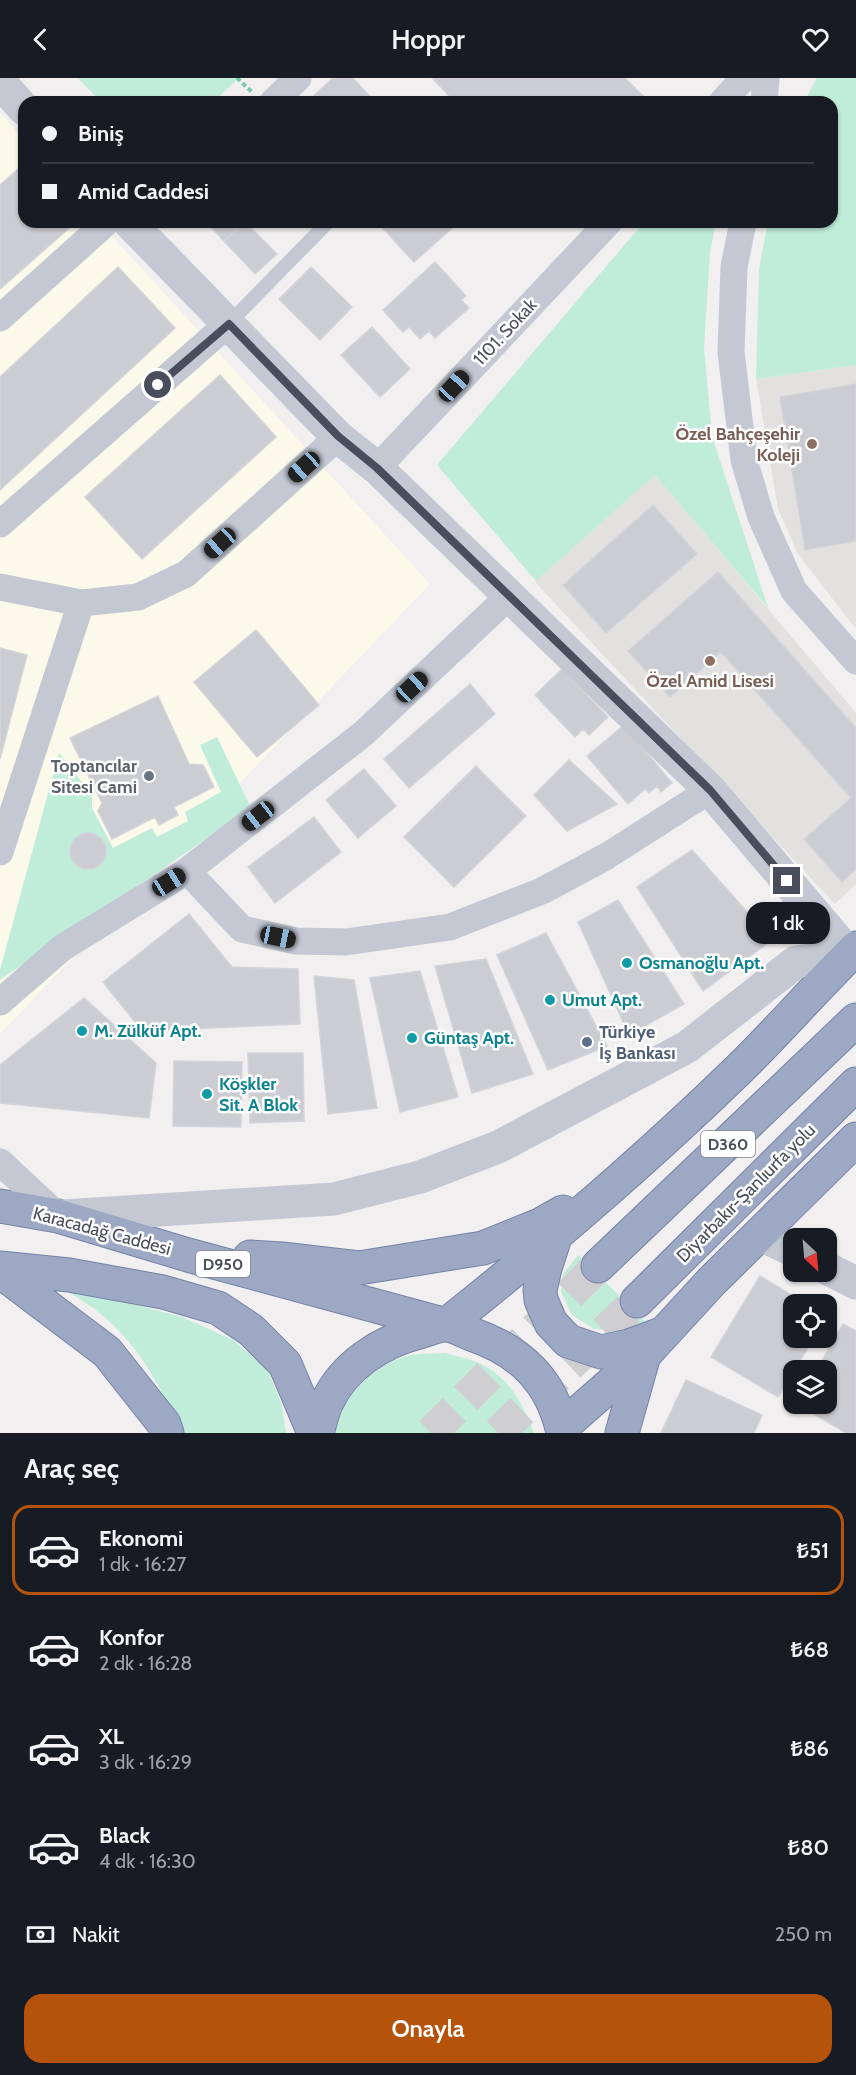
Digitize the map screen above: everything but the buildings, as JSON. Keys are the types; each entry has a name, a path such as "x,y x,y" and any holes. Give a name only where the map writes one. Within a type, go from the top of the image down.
{"highway":[{"path":"315,1433 327,1402 347,1371 376,1349 410,1334 446,1325 556,1234 734,1074 853,951"},
{"name":"D360","path":"598,1266 856,1020"},
{"name":"Diyarbakır-Şanlıurfa yolu","path":"637,1301 856,1084"},
{"path":"562,1430 654,1344 711,1282 856,1139"},
{"path":"188,1255 282,1258 359,1268 472,1250 483,1248 540,1225 612,1185"},
{"name":"Karacadağ Caddesi","path":"0,1206 57,1216 188,1255 446,1325 482,1338 514,1354 541,1380 559,1412 562,1430"},
{"path":"556,1234 540,1290 541,1300 551,1323 568,1341 601,1352 654,1344"},
{"path":"0,1270 107,1352 164,1424 167,1433"},
{"name":"D950","path":"0,1270 69,1275 163,1292 218,1308 251,1330 285,1364 315,1433"},
{"path":"622,1433 654,1344"}],"street":[{"path":"279,96 298,78"},
{"path":"728,96 744,78"},
{"path":"764,96 766,78"},
{"path":"0,318 100,228"},
{"path":"142,228 229,324 338,436 377,468 710,790 853,951"},
{"name":"1101. Sokak","path":"377,468 603,228"},
{"path":"742,228 734,267 731,352 744,460 761,518 794,591 856,661"},
{"path":"0,524 229,324"},
{"path":"0,587 81,603 138,597 186,574 338,436"},
{"path":"0,1002 62,948 187,871 363,732 509,596"},
{"path":"0,852 81,603"},
{"path":"187,871 242,929 296,940 346,942 450,927 542,891 607,856 710,790"},
{"path":"0,1161 57,1216 334,1199 420,1177 498,1147 687,1047 796,962 853,951"},
{"path":"761,1235 783,1246"},
{"path":"837,1274 856,1283"}],"lane":[{"path":"229,324 322,228"}],"shaded area":[{"path":"0,113 18,133 18,228 104,228 430,584 0,1034"},
{"name":"Özel Bahçeşehir Koleji","path":"856,365 855,628 798,554 778,509 756,379"},
{"name":"Özel Amid Lisesi","path":"655,475 856,713 856,884 835,904 535,582"}],"green space":[{"path":"78,78 239,78 220,96 95,96"},
{"path":"817,78 856,78 856,365 756,379 759,269 767,228 838,228 838,96 807,96"},
{"path":"639,228 715,228 710,253 704,347 712,436 768,608 655,475 536,581 437,465"},
{"path":"217,737 251,808 0,980 0,970 59,753 92,795 92,808 113,848 152,828 157,837 188,821 185,812 221,792 200,745"},
{"path":"578,1255 645,1321 622,1331 594,1329 572,1315 561,1292 563,1274"},
{"path":"58,1284 182,1317 233,1340 268,1370 282,1406 286,1433 182,1433 160,1389 133,1347 92,1307"},
{"path":"445,1353 477,1362 498,1375 519,1400 534,1433 335,1433 345,1406 362,1383 373,1373 398,1359 412,1355"}],"tunnel":[{"path":"431,1433 598,1266"},
{"path":"498,1433 637,1301"}],"place":[{"name":"Özel Bahçeşehir Koleji","path":"812,444"},
{"name":"Özel Amid Lisesi","path":"710,661"},
{"name":"Toptancılar Sitesi Cami","path":"149,776"},
{"name":"Osmanoğlu Apt.","path":"627,963"},
{"name":"Umut Apt.","path":"550,1000"},
{"name":"M. Zülküf Apt.","path":"82,1031"},
{"name":"Güntaş Apt.","path":"412,1038"},
{"name":"Türkiye İş Bankası","path":"587,1042"},
{"name":"Köşkler Sit. A Blok","path":"207,1094"}],"route":[{"path":"158,385 229,324 338,436 377,468 710,790 787,881"}]}
